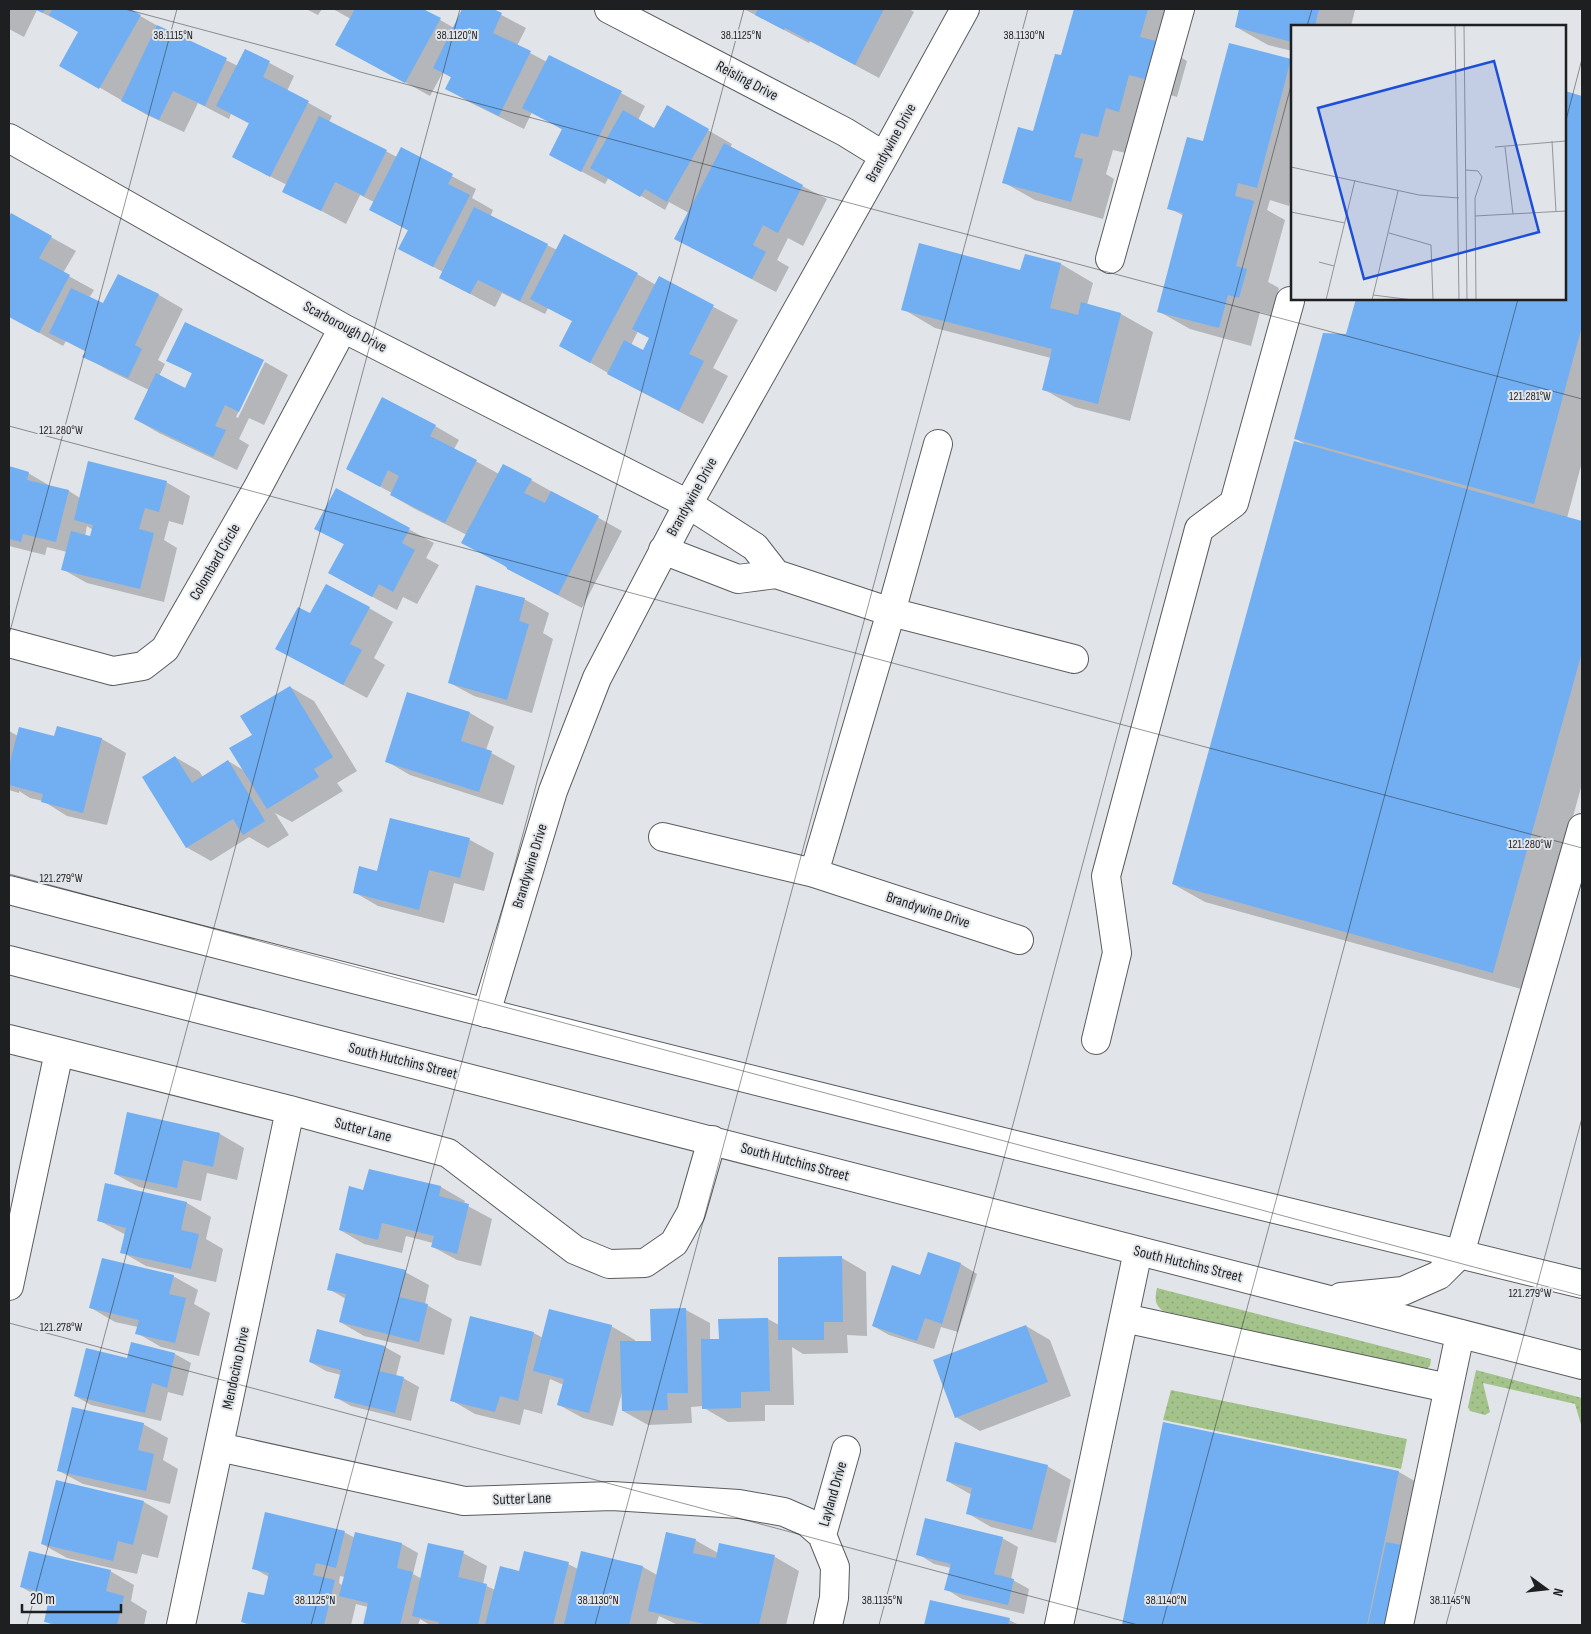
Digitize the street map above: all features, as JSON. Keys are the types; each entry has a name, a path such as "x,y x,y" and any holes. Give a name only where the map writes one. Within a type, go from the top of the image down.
{"street":[{"name":"Reisling Drive","path":"609,9 845,132 884,156"},
{"name":"Brandywine Drive","path":"486,1013 553,791 597,678 688,504 965,9"},
{"path":"1110,259 1180,9"},
{"name":"Scarborough Drive","path":"9,138 343,328 688,504 755,548 776,574"},
{"path":"1096,1040 1117,953 1106,876 1199,529 1234,504 1290,301"},
{"name":"Colombard Circle","path":"9,643 114,670 143,666 165,649 257,489 343,328"},
{"path":"814,873 938,444"},
{"path":"663,550 738,579 776,574 891,612 1074,659"},
{"path":"1325,1299 1403,1290 1439,1275 1460,1254 1582,828"},
{"name":"Brandywine Drive","path":"663,837 814,873 1019,940"},
{"path":"9,890 312,970 910,1120 1582,1284"},
{"name":"South Hutchins Street","path":"9,960 1582,1365"},
{"name":"Sutter Lane","path":"9,1039 448,1152 575,1250 609,1264 645,1263 674,1243 691,1213 712,1140"},
{"path":"9,1286 59,1052"},
{"name":"Mendocino Drive","path":"181,1625 290,1110"},
{"path":"1059,1625 1138,1251"},
{"path":"1124,1318 1448,1388"},
{"path":"1399,1625 1460,1334"},
{"name":"Sutter Lane","path":"219,1447 464,1501 612,1496 739,1504 784,1512 808,1522 822,1535"},
{"name":"Layland Drive","path":"828,1625 834,1598 835,1566 822,1535 846,1450"}],"green space":[{"path":"1157,1288 1431,1359 1430,1366 1426,1369 1413,1368 1163,1311 1156,1301"},
{"path":"1476,1370 1582,1398 1582,1428 1575,1404 1483,1383 1490,1412 1485,1415 1470,1411 1468,1407"},
{"path":"1171,1390 1407,1439 1401,1469 1163,1420"}],"building":[{"path":"34,9 45,9 43,13"},
{"path":"53,9 130,9 141,15 99,89 59,66 78,32 49,15"},
{"path":"355,9 423,9 441,18 405,83 335,45"},
{"path":"462,9 493,9 502,13 493,33 531,51 499,116 445,89 451,77 433,68"},
{"path":"758,9 884,9 855,65 785,28 784,30 755,15"},
{"path":"1074,9 1148,9 1140,37 1156,41 1145,79 1129,75 1119,112 1106,108 1098,137 1081,133 1074,157 1083,159 1071,202 1002,183 1018,127 1033,131 1055,54 1061,55"},
{"path":"1239,9 1319,9 1315,25 1291,25 1291,42 1235,27"},
{"path":"157,25 227,58 205,106 173,91 159,120 121,101"},
{"path":"1229,43 1291,59 1257,188 1238,183 1235,196 1254,201 1236,266 1247,269 1239,298 1228,295 1219,328 1157,312 1183,213 1167,209 1187,137 1203,141"},
{"path":"245,49 270,61 263,77 309,101 270,177 232,157 249,123 216,106"},
{"path":"549,55 622,91 581,172 549,155 562,129 522,108"},
{"path":"1566,91 1582,96 1582,326 1534,504 1294,439 1323,333 1346,334 1356,300 1566,300"},
{"path":"667,105 709,129 667,202 645,189 640,197 590,168 623,110 654,128"},
{"path":"319,116 387,150 364,196 335,182 321,211 282,192"},
{"path":"724,143 803,185 778,233 763,225 753,245 766,252 752,279 674,239"},
{"path":"401,147 453,174 448,184 470,195 433,267 398,249 408,230 369,210"},
{"path":"474,207 548,244 520,301 478,280 470,294 439,278"},
{"path":"11,213 52,236 39,258 70,275 39,333 9,317 9,217"},
{"path":"564,234 638,273 590,363 559,346 572,321 530,299"},
{"path":"919,243 1020,270 1025,254 1061,263 1050,308 1078,315 1081,302 1121,313 1098,404 1042,390 1052,349 901,310"},
{"path":"118,274 159,294 135,345 142,349 128,378 82,357 86,351 49,333 71,288 103,303"},
{"path":"659,276 714,305 689,354 704,361 679,411 607,374 624,340 643,350 649,338 632,329"},
{"path":"185,322 264,360 239,412 225,405 215,426 226,430 213,457 134,419 156,373 185,388 192,373 166,361"},
{"path":"382,397 436,425 430,436 477,460 445,523 390,495 399,476 388,470 380,487 346,469"},
{"path":"1294,441 1582,521 1582,652 1493,973 1172,884"},
{"path":"88,461 167,481 159,512 145,508 139,529 154,533 140,589 61,570 71,531 90,536 93,525 74,520"},
{"path":"503,464 532,479 524,493 545,503 551,491 599,516 558,595 461,543"},
{"path":"9,466 29,472 27,480 69,490 56,542 23,534 21,542 9,539"},
{"path":"336,488 410,528 402,543 415,550 393,592 379,584 372,597 328,573 344,544 314,529"},
{"path":"326,584 370,607 350,644 362,650 343,685 275,649 298,607 310,613"},
{"path":"476,585 525,598 519,621 529,624 507,700 448,683"},
{"path":"290,686 333,757 314,769 319,777 267,809 229,748 252,735 240,716"},
{"path":"407,692 470,712 461,741 492,751 479,792 385,762"},
{"path":"57,726 102,738 83,813 41,802 43,794 9,785 9,766 19,727 54,736"},
{"path":"175,756 192,783 228,760 265,821 243,835 233,819 186,848 142,777"},
{"path":"390,818 470,838 460,878 429,870 419,910 353,893 359,866 377,871"},
{"path":"127,1112 220,1133 213,1167 183,1160 177,1188 114,1174"},
{"path":"369,1169 441,1186 439,1196 469,1204 457,1254 431,1247 434,1236 382,1223 378,1240 339,1230 349,1186 363,1190"},
{"path":"105,1183 187,1202 181,1230 199,1234 191,1269 120,1253 126,1228 97,1221"},
{"path":"928,1252 961,1263 942,1324 925,1318 917,1341 872,1326 892,1265 920,1275"},
{"path":"336,1253 406,1270 399,1297 428,1304 419,1342 339,1322 346,1294 327,1290"},
{"path":"842,1256 843,1322 824,1322 824,1340 778,1340 778,1257"},
{"path":"102,1258 174,1275 169,1294 186,1298 175,1343 135,1334 139,1320 89,1308"},
{"path":"686,1308 688,1393 667,1393 668,1410 622,1411 620,1341 651,1341 650,1309"},
{"path":"549,1309 612,1325 589,1413 557,1405 564,1379 533,1371"},
{"path":"470,1316 534,1332 518,1401 500,1396 495,1412 450,1401"},
{"path":"768,1318 770,1391 741,1392 741,1408 702,1409 701,1339 719,1339 718,1319"},
{"path":"1026,1325 1048,1382 955,1418 933,1360"},
{"path":"317,1329 385,1346 379,1371 404,1377 395,1413 334,1398 341,1370 309,1362"},
{"path":"131,1342 175,1353 167,1388 152,1383 145,1413 74,1396 86,1348 127,1358"},
{"path":"72,1407 144,1423 138,1450 154,1454 146,1491 57,1471"},
{"path":"1163,1422 1399,1471 1367,1625 1122,1625"},
{"path":"955,1442 1048,1465 1032,1530 966,1514 972,1488 946,1481"},
{"path":"56,1480 144,1501 133,1545 118,1541 113,1561 41,1544"},
{"path":"265,1512 345,1531 336,1568 316,1563 313,1575 335,1580 324,1625 254,1625 241,1622 248,1592 264,1595 269,1573 252,1569"},
{"path":"925,1518 1003,1537 994,1574 1014,1579 1008,1605 944,1590 951,1564 916,1555"},
{"path":"355,1532 402,1543 397,1568 413,1572 400,1625 363,1625 368,1603 339,1596"},
{"path":"666,1532 696,1539 693,1553 716,1558 719,1543 775,1555 759,1625 709,1625 648,1611"},
{"path":"1386,1542 1402,1545 1385,1625 1368,1625"},
{"path":"428,1543 464,1551 458,1577 487,1584 478,1625 438,1625 439,1622 412,1616"},
{"path":"29,1551 111,1570 106,1591 124,1596 117,1625 59,1625 44,1622 50,1594 20,1587"},
{"path":"524,1551 569,1562 553,1625 485,1625 500,1566 519,1571"},
{"path":"581,1551 643,1566 629,1625 564,1625"},
{"path":"930,1600 1010,1618 1008,1625 924,1625"}]}
